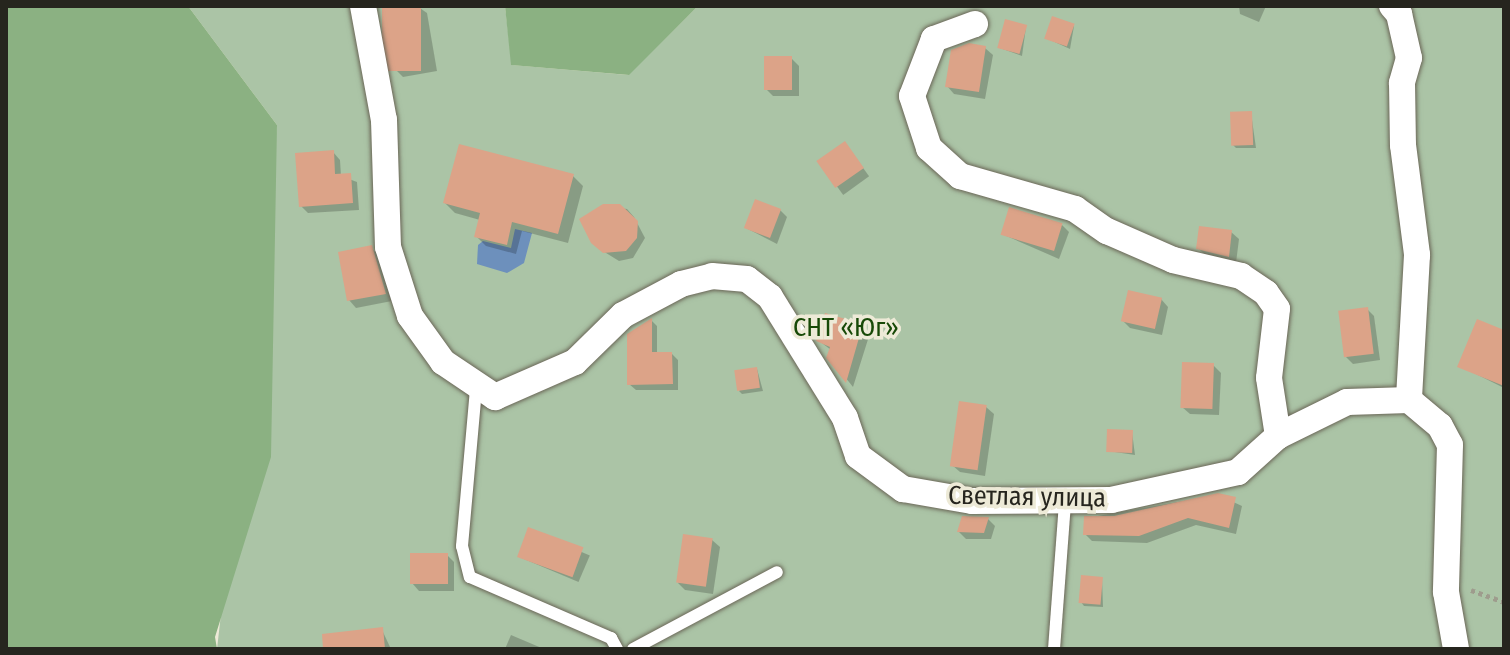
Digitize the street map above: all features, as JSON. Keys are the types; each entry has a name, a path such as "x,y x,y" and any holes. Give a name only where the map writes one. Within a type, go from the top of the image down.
{"street":[{"path":"363,6 384,120 388,247 410,316 443,362 476,389"},
{"path":"1392,6 1399,14 1409,58 1402,83 1403,145 1417,255 1409,400 1440,426 1450,445 1446,592 1456,649"},
{"path":"975,24 934,39 912,96 929,148 960,176 1075,209 1107,231 1173,260 1241,276 1266,293 1277,309 1269,378 1278,436"},
{"name":"Светлая улица","path":"476,389 495,397 575,362 623,315 681,284 712,276 747,279 770,297 805,347 845,418 858,456 903,489 972,501 1111,500 1238,472 1278,436 1347,402 1409,400"}],"lane":[{"path":"476,389 462,546 470,577 611,638 617,649"},
{"path":"1054,649 1065,502"},
{"path":"633,649 777,572"}],"green space":[{"path":"6,6 188,6 277,125 271,457 215,637 217,649 6,649"},
{"name":"СНТ «Юг»","path":"188,6 505,6 512,65 628,75 698,6 1504,6 1504,649 217,649 277,125"},
{"path":"505,6 698,6 629,75 511,65"}],"water":[{"path":"515,229 532,233 524,263 507,273 477,264 478,245 483,241 511,248"}],"building":[{"path":"382,6 421,6 421,71 382,71"},
{"path":"1052,16 1075,24 1067,47 1044,39"},
{"path":"1005,19 1027,25 1019,54 997,48"},
{"path":"969,43 986,46 979,92 945,87 951,50"},
{"path":"764,56 792,56 792,90 764,90"},
{"path":"1252,111 1253,145 1231,146 1230,112"},
{"path":"845,141 864,168 835,188 816,161"},
{"path":"459,144 574,174 558,234 512,222 507,245 474,237 480,213 443,203"},
{"path":"334,150 335,174 351,173 353,203 299,207 295,153"},
{"path":"755,199 781,209 770,238 744,228"},
{"path":"603,204 620,204 638,221 637,238 626,251 603,253 591,243 579,219"},
{"path":"1009,207 1063,223 1054,251 1001,235"},
{"path":"1199,226 1232,230 1229,257 1196,249"},
{"path":"372,245 386,294 347,301 338,252"},
{"path":"1128,290 1162,298 1155,329 1121,321"},
{"path":"1368,307 1374,354 1344,357 1338,311"},
{"path":"825,313 863,324 846,383 826,358 830,347 816,341"},
{"path":"652,318 652,352 672,352 673,384 627,385 627,334"},
{"path":"1477,319 1504,330 1504,386 1457,367"},
{"path":"1182,362 1214,363 1212,409 1180,408"},
{"path":"757,367 760,388 737,391 734,370"},
{"path":"959,401 987,405 978,470 950,466"},
{"path":"1107,429 1133,430 1132,453 1106,452"},
{"path":"1218,493 1236,497 1229,528 1188,518 1139,536 1083,535 1084,516 1114,516"},
{"path":"962,516 989,517 984,533 957,532"},
{"path":"528,527 583,547 572,577 517,557"},
{"path":"683,534 713,538 706,587 676,583"},
{"path":"410,553 448,553 448,584 410,584"},
{"path":"1081,575 1103,577 1100,605 1079,603"},
{"path":"383,627 385,649 323,649 322,634"}]}
